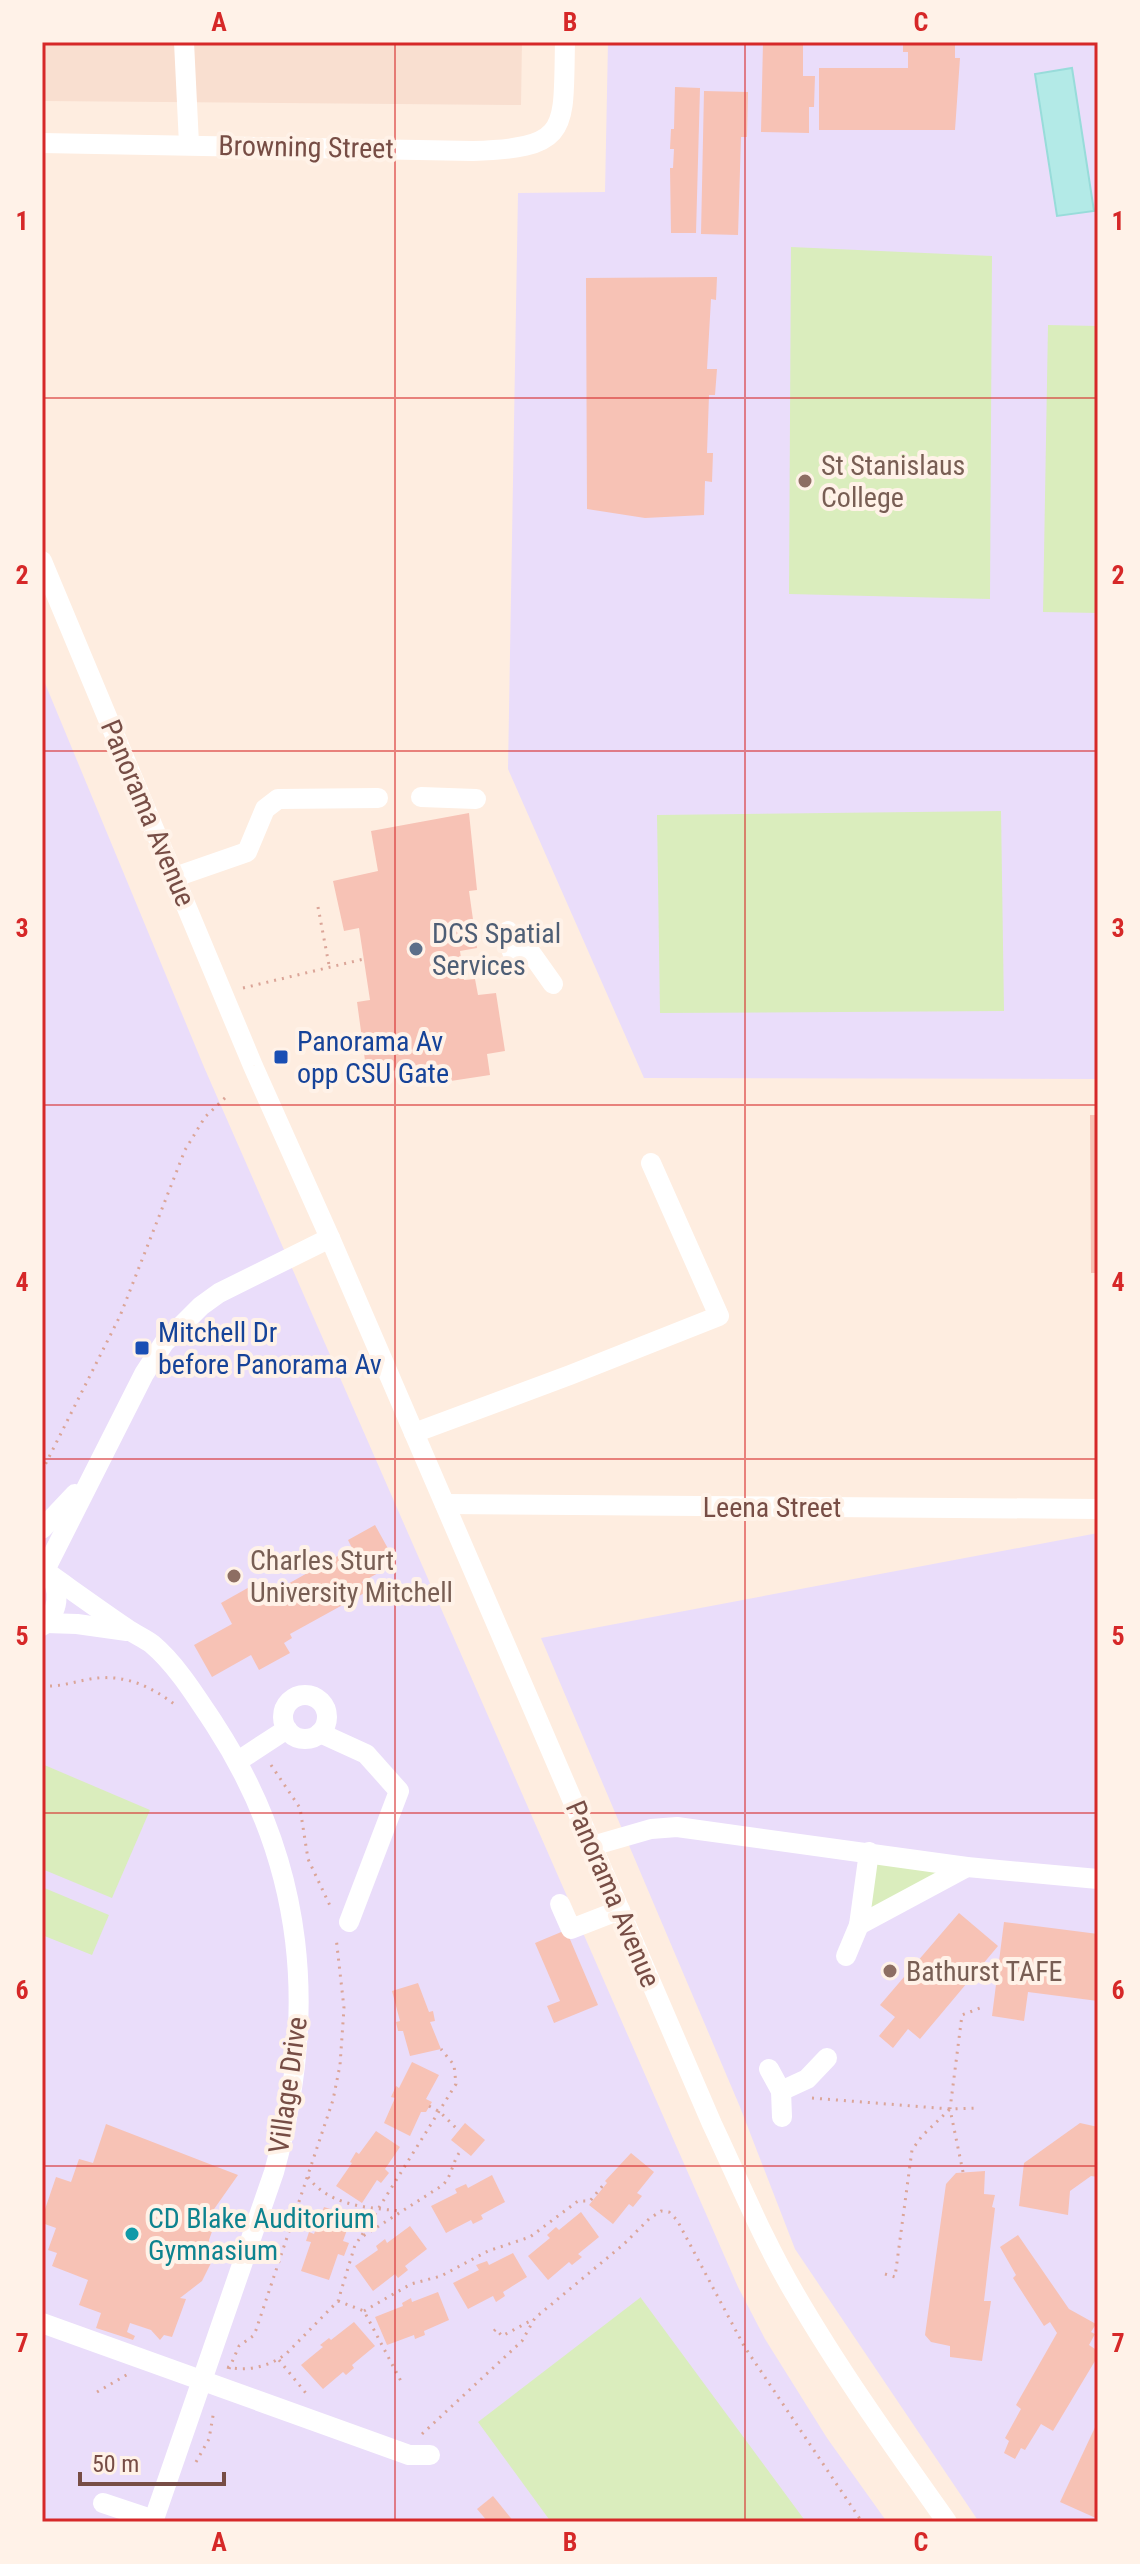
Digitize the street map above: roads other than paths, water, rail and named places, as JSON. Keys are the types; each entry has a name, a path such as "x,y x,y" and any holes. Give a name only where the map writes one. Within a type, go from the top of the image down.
{"street":[{"path":"184,42 189,144"},
{"name":"Browning Street","path":"42,143 496,150 531,146 552,134 561,122 565,42"},
{"name":"Panorama Avenue","path":"42,561 253,1066 712,2124 767,2243 795,2294 849,2381 947,2522"},
{"path":"421,797 476,799"},
{"path":"175,877 247,852 265,809 278,799 378,798"},
{"path":"508,931 512,952 531,953 553,984"},
{"path":"414,1433 719,1316 651,1163"},
{"path":"44,1625 54,1613 57,1600 56,1588 46,1570 144,1374 164,1343 219,1293 330,1238"},
{"path":"42,1529 91,1476"},
{"name":"Leena Street","path":"445,1504 1098,1509"},
{"name":"Village Drive","path":"46,1570 162,1654 209,1716 238,1761 264,1816 286,1885 297,1951 299,2033 290,2109 274,2172 153,2521"},
{"name":"Village Drive","path":"44,1625 77,1624 131,1631"},
{"path":"308,1694 323,1702 328,1718 320,1733 303,1739 293,1736 287,1729 283,1721 286,1705 300,1695 308,1694"},
{"path":"238,1761 287,1729"},
{"path":"320,1733 366,1754 399,1791 349,1922"},
{"path":"592,1846 662,1826 967,1867 1098,1879"},
{"path":"846,1956 859,1925 869,1852"},
{"path":"859,1925 967,1867"},
{"path":"560,1904 571,1929 620,1910"},
{"path":"781,2091 807,2079 827,2058"},
{"path":"769,2069 781,2091 782,2117"},
{"path":"42,2323 409,2455 430,2455"},
{"path":"103,2503 153,2521"}],"water":[{"path":"1072,68 1094,211 1057,216 1035,74"}],"place":[{"name":"St Stanislaus College","path":"805,481"},
{"name":"DCS Spatial Services","path":"416,949"},
{"name":"Panorama Av opp CSU Gate","path":"281,1057"},
{"name":"Mitchell Dr before Panorama Av","path":"142,1348"},
{"name":"Charles Sturt University Mitchell","path":"234,1576"},
{"name":"Bathurst TAFE","path":"890,1971"},
{"name":"CD Blake Auditorium Gymnasium","path":"132,2234"}]}
